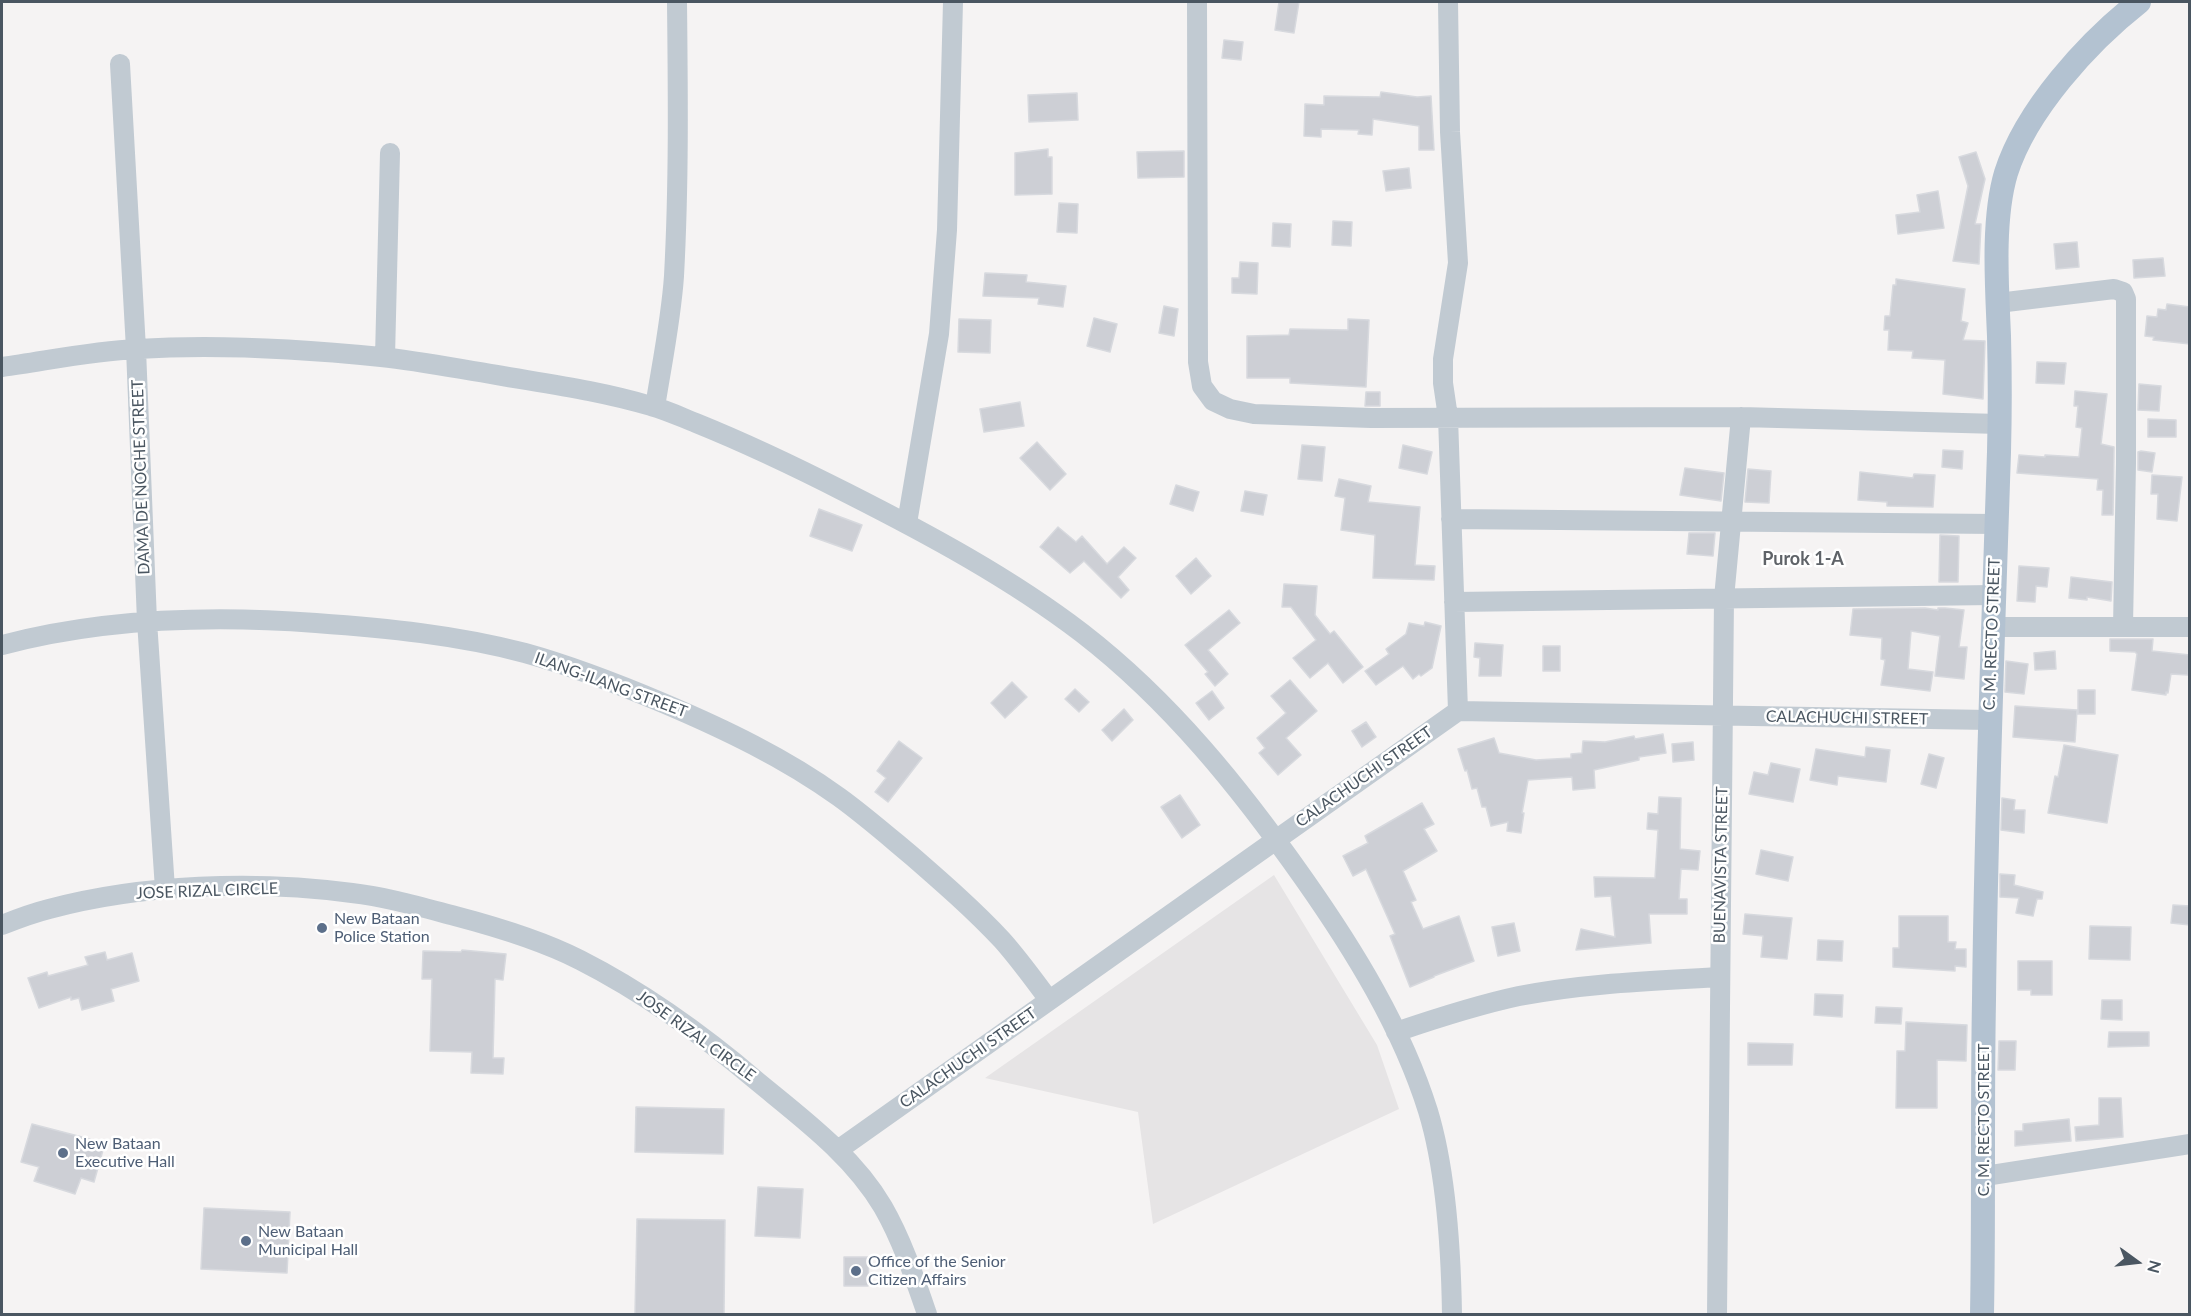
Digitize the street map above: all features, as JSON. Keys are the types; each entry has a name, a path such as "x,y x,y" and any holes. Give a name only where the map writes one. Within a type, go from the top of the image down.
{"main road":[{"name":"C. M. RECTO STREET","path":"1982,1314 1989,720 2000,424 1997,242 2000,209 2005,177 2014,149 2032,118 2053,89 2098,39 2139,2"}],"street":[{"path":"655,407 668,332 674,277 678,136 677,2"},
{"path":"907,523 939,334 947,230 953,2"},
{"path":"1197,2 1198,362 1202,386 1213,401 1230,409 1254,414 1371,418 1741,417 2000,424"},
{"path":"1448,2 1450,132 1458,263 1443,359 1443,383 1448,417 1458,711"},
{"name":"DAMA DE NOCHE STREET","path":"120,64 136,349 147,621 165,889"},
{"path":"385,357 390,153"},
{"path":"1998,303 2114,289 2123,292 2126,299 2123,627"},
{"path":"2,367 136,349 223,348 385,357 554,385 655,407 732,438 907,523 1029,596 1082,633 1138,681 1206,750 1276,839 1330,917 1360,966 1415,1072 1432,1126 1440,1167 1448,1239 1452,1314"},
{"name":"BUENAVISTA STREET","path":"1717,1314 1724,598 1741,417"},
{"path":"1451,519 1996,524"},
{"path":"1454,602 1993,595"},
{"name":"ILANG-ILANG STREET","path":"2,645 77,629 147,621 230,619 293,621 419,633 523,653 579,670 647,696 746,741 790,765 838,797 881,830 972,909 1003,942 1049,1000"},
{"path":"1992,627 2190,627"},
{"name":"CALACHUCHI STREET","path":"838,1150 1458,711 1989,720"},
{"name":"JOSE RIZAL CIRCLE","path":"2,925 48,909 111,896 165,889 261,886 352,893 424,908 493,926 539,942 588,964 633,989 674,1016 719,1049 838,1150 864,1178 884,1208 901,1245 927,1314"},
{"path":"1396,1032 1467,1009 1520,996 1615,982 1720,977"},
{"path":"1985,1176 2190,1144"}],"shaded area":[{"path":"1274,875 1377,1045 1399,1109 1153,1224 1138,1112 985,1078"}],"building":[{"path":"1279,2 1299,2 1294,33 1275,30"},
{"path":"1224,40 1243,42 1241,60 1222,58"},
{"path":"1381,92 1417,97 1431,96 1434,150 1419,150 1419,126 1373,119 1372,135 1358,134 1359,130 1321,129 1321,137 1304,136 1305,104 1324,105 1324,96 1380,97"},
{"path":"1077,93 1078,120 1029,122 1028,95"},
{"path":"1048,149 1048,157 1052,157 1052,194 1015,195 1015,153"},
{"path":"1184,151 1184,177 1138,178 1137,152"},
{"path":"1976,152 1985,179 1975,224 1981,224 1979,264 1953,261 1968,186 1959,157"},
{"path":"1409,168 1411,188 1386,191 1383,171"},
{"path":"1938,191 1944,228 1898,234 1896,215 1920,212 1917,195"},
{"path":"1059,203 1078,204 1077,233 1057,232"},
{"path":"1333,221 1352,222 1351,246 1332,245"},
{"path":"1273,223 1291,224 1290,247 1272,246"},
{"path":"2077,242 2079,267 2056,269 2054,244"},
{"path":"2163,258 2165,276 2134,278 2133,260"},
{"path":"1240,262 1258,263 1257,294 1232,293 1232,278 1239,278"},
{"path":"985,273 1027,275 1026,282 1066,286 1063,307 1038,304 1039,298 983,296"},
{"path":"1896,279 1965,289 1961,321 1968,323 1963,340 1985,341 1983,399 1943,394 1945,360 1912,358 1913,351 1888,350 1889,330 1884,330 1885,316 1890,316 1893,285 1896,285"},
{"path":"2167,304 2190,307 2190,344 2153,340 2154,337 2145,336 2147,316 2157,317 2158,309 2166,310"},
{"path":"1164,306 1178,309 1174,336 1159,333"},
{"path":"1094,318 1117,324 1110,352 1087,346"},
{"path":"959,319 991,320 990,353 958,352"},
{"path":"1348,319 1369,320 1366,387 1290,383 1290,378 1247,378 1247,336 1289,335 1290,329 1348,330"},
{"path":"2037,362 2066,363 2064,384 2036,383"},
{"path":"2139,384 2161,386 2159,411 2138,410"},
{"path":"2075,391 2107,394 2101,444 2114,447 2113,515 2102,515 2103,490 2097,490 2098,479 2017,473 2019,455 2079,457 2082,428 2076,427 2078,406 2074,406"},
{"path":"1366,392 1380,392 1380,406 1365,406"},
{"path":"1020,402 1024,426 984,432 980,409"},
{"path":"2148,419 2176,420 2176,437 2148,437"},
{"path":"1037,442 1066,474 1050,490 1020,458"},
{"path":"1302,445 1325,447 1322,481 1298,479"},
{"path":"1403,445 1432,452 1427,474 1399,468"},
{"path":"1943,450 1963,451 1962,469 1942,467"},
{"path":"2138,452 2155,453 2152,472 2138,470"},
{"path":"1685,468 1724,473 1721,501 1680,495"},
{"path":"1748,469 1771,471 1769,503 1745,502"},
{"path":"1860,472 1913,478 1914,474 1935,475 1933,507 1887,506 1887,502 1858,500"},
{"path":"2152,475 2182,477 2177,521 2157,519 2158,494 2151,494"},
{"path":"1339,479 1371,486 1368,502 1420,507 1415,565 1435,566 1434,580 1373,578 1375,535 1341,530 1345,498 1335,496"},
{"path":"1176,485 1199,492 1193,511 1170,504"},
{"path":"1245,491 1267,495 1263,515 1241,511"},
{"path":"819,509 862,525 852,551 810,536"},
{"path":"1058,527 1076,542 1082,536 1107,564 1124,547 1136,558 1118,577 1129,590 1121,598 1084,561 1070,573 1040,547"},
{"path":"1689,533 1715,533 1713,556 1687,554"},
{"path":"1940,535 1959,536 1958,582 1939,582"},
{"path":"1196,558 1211,576 1191,594 1176,576"},
{"path":"2019,566 2049,568 2047,587 2036,586 2035,602 2017,601"},
{"path":"2071,577 2112,582 2111,601 2087,597 2087,600 2069,598"},
{"path":"1284,584 1317,586 1315,615 1330,634 1334,631 1363,667 1343,683 1328,663 1310,678 1293,658 1316,640 1291,607 1282,607"},
{"path":"1853,609 1964,610 1959,647 1967,647 1964,679 1935,676 1940,636 1911,631 1908,669 1933,672 1930,691 1881,685 1885,660 1881,659 1882,638 1850,635"},
{"path":"1229,610 1240,623 1208,650 1228,674 1215,686 1205,674 1208,672 1185,645"},
{"path":"1425,622 1441,626 1432,668 1413,679 1403,666 1376,685 1365,671 1389,654 1386,649 1406,634 1409,623 1424,626"},
{"path":"2110,639 2153,639 2152,651 2190,655 2188,675 2171,674 2166,695 2132,690 2137,654 2110,651"},
{"path":"1475,643 1503,645 1501,676 1479,676 1480,658 1474,657"},
{"path":"1543,646 1560,646 1560,671 1543,671"},
{"path":"2055,651 2056,669 2035,670 2034,653"},
{"path":"2006,661 2028,664 2024,694 2005,692"},
{"path":"1290,680 1317,711 1286,738 1301,755 1278,775 1259,753 1265,748 1257,738 1286,713 1271,696"},
{"path":"1012,682 1027,697 1005,718 991,703"},
{"path":"1075,689 1089,702 1079,712 1065,699"},
{"path":"2078,690 2095,690 2095,714 2078,714"},
{"path":"1212,691 1224,708 1209,720 1196,703"},
{"path":"2015,706 2077,710 2075,742 2013,737"},
{"path":"1124,709 1133,720 1112,741 1102,730"},
{"path":"1366,722 1376,737 1362,747 1352,731"},
{"path":"1663,734 1666,753 1639,757 1639,760 1594,770 1595,788 1573,790 1572,777 1528,780 1521,833 1507,831 1508,822 1491,826 1486,807 1482,807 1477,788 1472,789 1458,749 1494,738 1499,753 1536,760 1571,758 1571,754 1582,753 1583,741 1605,742 1634,736 1635,739"},
{"path":"899,741 922,758 888,802 875,792 886,778 877,771"},
{"path":"1693,742 1694,760 1673,762 1672,744"},
{"path":"2064,745 2118,755 2107,823 2048,813"},
{"path":"1866,747 1890,750 1886,782 1838,776 1837,785 1810,780 1816,749 1865,757"},
{"path":"1929,754 1944,758 1936,788 1921,784"},
{"path":"1771,763 1800,769 1793,802 1749,794 1754,772 1768,775"},
{"path":"1180,795 1200,825 1182,838 1161,807"},
{"path":"1659,797 1681,798 1680,849 1700,851 1698,870 1681,869 1679,899 1687,899 1687,914 1649,914 1651,943 1576,950 1581,929 1615,937 1611,896 1595,897 1594,877 1655,878 1658,830 1647,829 1648,813 1658,814"},
{"path":"2002,798 2015,800 2014,810 2025,810 2024,833 2001,830"},
{"path":"1422,803 1434,824 1424,829 1437,851 1403,871 1416,900 1411,902 1423,929 1459,916 1474,961 1410,987 1390,936 1395,934 1366,869 1353,876 1343,856 1368,843 1365,836"},
{"path":"1761,850 1793,857 1788,881 1756,874"},
{"path":"2000,874 2015,875 2014,885 2043,892 2042,899 2037,899 2033,916 2016,913 2019,898 2000,897"},
{"path":"2173,905 2190,906 2190,925 2171,923"},
{"path":"1745,914 1792,918 1787,959 1761,957 1763,936 1743,934"},
{"path":"1899,916 1948,916 1948,942 1956,942 1955,949 1966,949 1966,967 1955,966 1955,971 1893,967 1893,948 1899,948"},
{"path":"1514,923 1520,951 1498,956 1492,927"},
{"path":"2090,926 2131,927 2130,960 2089,959"},
{"path":"1818,940 1843,941 1842,961 1817,960"},
{"path":"462,950 506,954 503,980 495,979 493,1058 504,1058 503,1074 471,1073 472,1052 430,1051 432,979 422,979 423,951 461,952"},
{"path":"105,952 107,960 132,953 139,981 111,989 114,1001 82,1010 79,998 71,1000 71,997 39,1008 28,978 47,972 48,976 88,965 85,957"},
{"path":"2018,961 2052,961 2052,995 2031,995 2031,990 2018,990"},
{"path":"1815,994 1843,995 1842,1017 1814,1015"},
{"path":"2102,1000 2122,1000 2122,1020 2101,1019"},
{"path":"1876,1007 1902,1008 1901,1024 1875,1023"},
{"path":"1906,1022 1967,1025 1966,1061 1937,1060 1937,1108 1896,1108 1897,1051 1905,1051"},
{"path":"2109,1032 2149,1032 2149,1046 2108,1047"},
{"path":"1999,1041 2016,1041 2015,1070 1998,1070"},
{"path":"1748,1043 1793,1044 1792,1065 1748,1065"},
{"path":"2099,1098 2121,1098 2123,1137 2076,1141 2075,1127 2099,1125"},
{"path":"636,1107 724,1109 723,1154 635,1152"},
{"path":"2069,1119 2071,1141 2015,1146 2015,1131 2023,1131 2023,1124"},
{"name":"New Bataan Executive Hall","path":"32,1124 105,1143 94,1182 81,1178 75,1194 34,1181 39,1167 21,1162"},
{"path":"758,1187 803,1189 800,1238 755,1236"},
{"name":"New Bataan Municipal Hall","path":"204,1208 290,1212 287,1273 201,1269"},
{"path":"637,1219 725,1220 724,1314 635,1314"},
{"name":"Office of the Senior Citizen Affairs","path":"844,1257 869,1257 868,1286 844,1286"}],"place":[{"name":"New Bataan Police Station","path":"322,928"},
{"name":"New Bataan Executive Hall","path":"63,1153"},
{"name":"New Bataan Municipal Hall","path":"246,1241"},
{"name":"Office of the Senior Citizen Affairs","path":"856,1271"}],"district":[{"name":"Purok 1-A","path":"1803,559"}]}
